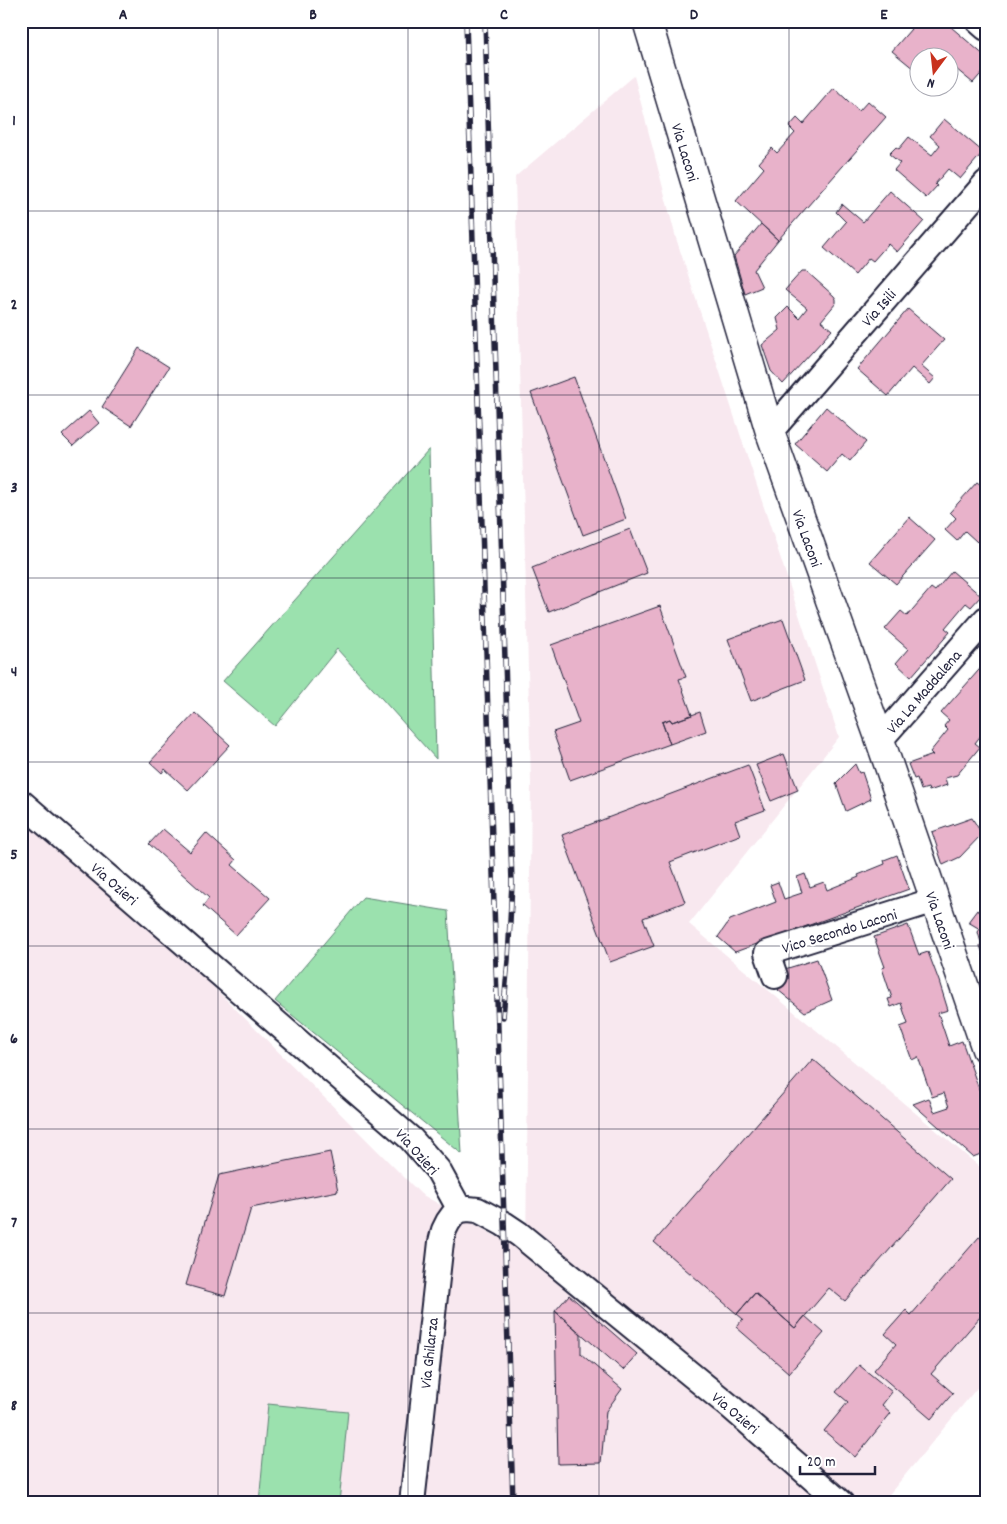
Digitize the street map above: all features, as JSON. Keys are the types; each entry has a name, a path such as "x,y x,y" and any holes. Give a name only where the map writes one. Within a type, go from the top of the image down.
{"street":[{"name":"Via Laconi","path":"647,21 770,432 984,1039"},
{"path":"978,21 986,28"},
{"name":"Via Isili","path":"770,432 986,183"},
{"name":"Via La Maddalena","path":"880,740 986,619"},
{"name":"Via Ozieri","path":"21,802 411,1139 438,1170 460,1210 468,1208 478,1210 519,1234 732,1408 841,1503"},
{"name":"Vico Secondo Laconi","path":"775,976 767,953 935,900"},
{"name":"Via Ghilarza","path":"412,1503 441,1242 448,1222 460,1210"}],"shaded area":[{"path":"634,76 676,238 839,737 689,924 986,1172 986,1377 882,1503 21,1503 21,795 421,1194 526,1253 531,782 515,177"}],"green space":[{"path":"429,449 436,759 337,649 275,726 223,681"},
{"path":"363,897 448,911 462,1154 275,1001"},
{"path":"268,1404 348,1412 339,1503 259,1503"}],"building":[{"path":"902,21 944,21 986,57 986,68 973,83 960,72 960,48 910,48 910,66 892,51 911,29"},
{"path":"834,88 859,111 868,101 886,117 778,240 736,201 764,168 759,163 772,148 777,153 795,133 789,127 797,118 803,124"},
{"path":"944,119 983,152 960,179 948,169 935,184 937,186 926,198 894,170 900,163 889,154 896,147 899,149 909,137 932,155 940,145 930,136"},
{"path":"890,191 924,221 897,252 888,244 873,261 869,258 855,275 824,248 846,222 836,212 842,204 863,222"},
{"path":"761,224 778,240 754,270 762,287 745,294 734,256"},
{"path":"802,271 806,271 836,299 836,303 821,321 832,330 783,384 771,371 762,345 780,330 777,318 788,307 799,318 807,308 785,290"},
{"path":"908,309 944,340 921,366 935,378 930,384 912,368 888,396 857,369"},
{"path":"139,348 169,367 131,426 102,407"},
{"path":"574,377 626,519 583,535 531,393"},
{"path":"826,407 866,442 850,461 842,454 827,472 795,444"},
{"path":"89,411 99,423 73,446 62,435"},
{"path":"977,482 986,489 986,535 977,542 965,531 957,541 945,530 956,518 950,512"},
{"path":"909,517 935,540 896,584 870,562"},
{"path":"630,529 647,573 549,612 532,568"},
{"path":"952,571 981,596 971,607 966,603 945,628 950,632 911,677 896,663 908,649 885,629 901,611 907,616 931,588 935,591"},
{"path":"660,606 686,677 679,679 692,715 672,722 670,719 662,722 670,744 570,780 553,732 579,723 551,645"},
{"path":"783,619 805,680 751,701 728,639"},
{"path":"986,662 986,729 975,743 980,747 957,775 945,778 947,785 929,791 928,788 921,790 917,778 914,779 908,764 933,755 930,752 948,730 944,726 949,720 941,713"},
{"path":"700,712 706,731 670,744 662,722 670,719 672,722"},
{"path":"195,713 230,745 188,790 165,769 162,773 150,762"},
{"path":"784,754 798,790 771,801 756,765"},
{"path":"855,764 859,773 862,772 871,799 846,811 836,783"},
{"path":"748,765 765,810 735,821 740,835 670,862 685,902 643,918 654,946 610,962 562,835"},
{"path":"972,818 982,834 960,857 943,865 932,832"},
{"path":"163,829 190,852 206,833 236,860 232,865 270,898 236,935 203,906 209,898 149,844"},
{"path":"897,855 909,889 735,952 718,937 730,920 776,902 770,885 778,882 784,899 802,893 797,877 805,874 810,887 824,882 827,890 885,864 884,860"},
{"path":"986,905 986,962 980,946 978,932 980,929 968,922 977,910 980,912"},
{"path":"908,925 919,955 928,952 939,981 948,1010 938,1013 949,1046 962,1041 986,1109 986,1152 973,1157 913,1104 929,1098 934,1112 949,1107 944,1093 932,1097 918,1057 912,1060 900,1027 908,1024 901,1003 891,1007 888,999 892,998 882,968 885,967 874,937"},
{"path":"817,959 832,1000 805,1012 778,990 788,979 785,969"},
{"path":"813,1059 951,1179 845,1301 829,1288 795,1328 755,1293 737,1314 654,1242"},
{"path":"330,1152 338,1191 251,1208 225,1296 186,1285 219,1175"},
{"path":"979,1237 986,1242 986,1310 931,1374 953,1393 931,1419 874,1370 896,1344 885,1334 906,1310 911,1315"},
{"path":"755,1293 795,1328 805,1316 824,1333 789,1373 736,1327 743,1319 737,1314"},
{"path":"569,1295 637,1354 623,1370 555,1311"},
{"path":"555,1311 581,1334 581,1354 622,1389 606,1411 601,1463 558,1464"},
{"path":"859,1365 892,1392 882,1405 891,1413 855,1457 824,1431 848,1402 836,1392"},
{"path":"986,1491 986,1503 975,1503"}],"railway":[{"path":"466,21 513,1503"},
{"path":"485,21 512,883 503,1017"}]}
